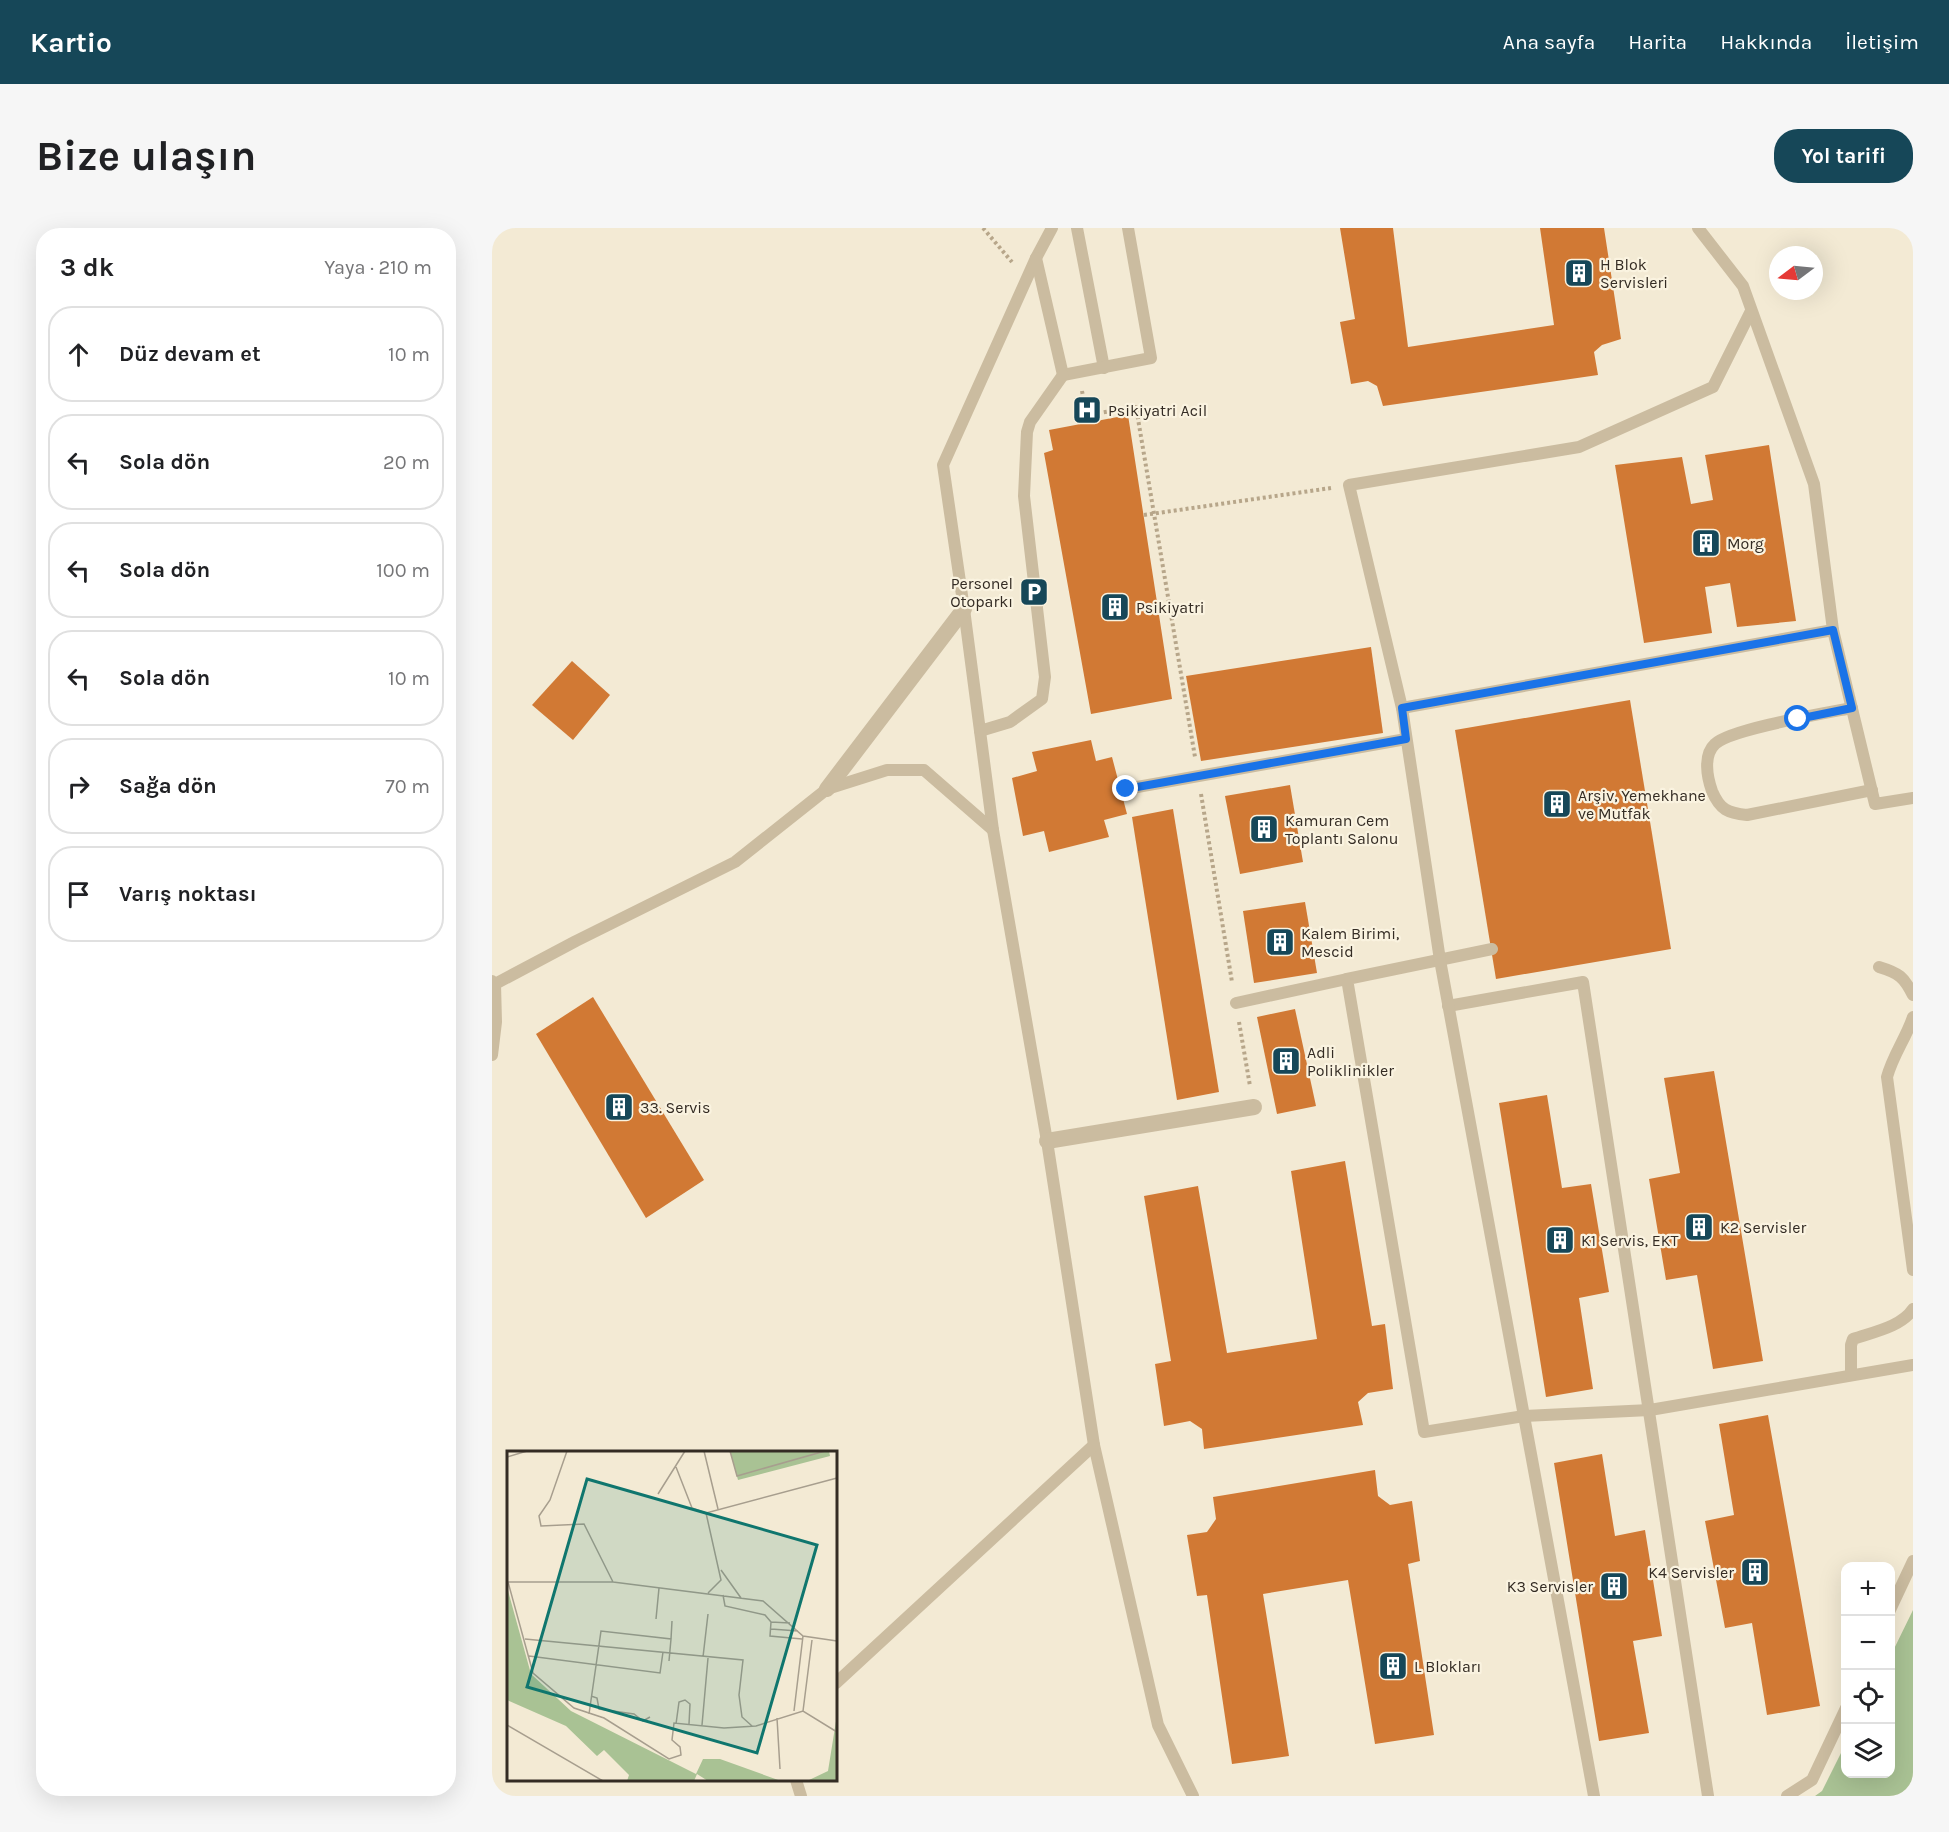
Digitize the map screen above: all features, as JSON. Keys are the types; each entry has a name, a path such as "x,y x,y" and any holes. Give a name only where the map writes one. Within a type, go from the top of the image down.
{"street":[{"path":"827,789 964,609"},
{"path":"1047,1142 1254,1107"}],"lane":[{"path":"1052,228 1026,278 943,465 993,830 1047,1142 1094,1445 1158,1725 1193,1796"},
{"path":"1077,228 1104,368"},
{"path":"980,731 1010,722 1042,699 1045,677 1024,496 1027,432 1030,422 1063,375 1151,358 1128,228"},
{"path":"1698,228 1743,286 1814,484 1833,630 1875,804 1913,798"},
{"path":"1036,258 1063,375"},
{"path":"1594,1796 1448,1006 1402,708 1349,485 1579,447 1713,387 1751,311"},
{"path":"1402,708 1833,630"},
{"path":"1852,708 1750,730 1724,738 1713,745 1706,763 1708,777 1713,793 1724,810 1733,814 1747,814 1872,790"},
{"path":"1126,789 1406,739"},
{"path":"492,1055 496,1022 493,982 735,862 827,789 887,770 924,770 993,830"},
{"path":"1236,1003 1492,949"},
{"path":"1879,967 1892,970 1904,978 1913,995"},
{"path":"1347,979 1424,1432 1524,1416 1650,1410 1913,1365"},
{"path":"1448,1006 1583,982 1708,1796"},
{"path":"1913,1017 1907,1035 1891,1060 1887,1077 1913,1270"},
{"path":"1851,1376 1853,1339 1897,1322 1910,1314 1913,1309"},
{"path":"837,1682 1094,1445"},
{"path":"1895,1599 1913,1561"},
{"path":"1787,1796 1812,1780 1841,1717"},
{"path":"797,1781 801,1796"}],"path":[{"path":"983,228 1026,278"},
{"path":"1078,373 1088,423"},
{"path":"1086,415 1136,407 1254,1107"},
{"path":"1144,515 1349,485"}],"green space":[{"path":"1913,1610 1913,1796 1815,1796 1822,1791 1841,1753 1841,1778 1895,1778 1895,1647"}],"building":[{"name":"H Blok Servisleri","path":"1340,228 1393,228 1408,347 1554,325 1540,228 1604,228 1621,339 1602,345 1594,352 1598,375 1383,406 1377,386 1368,381 1351,384 1340,322 1355,319"},
{"name":"Psikiyatri","path":"1128,415 1172,699 1091,714 1044,453 1053,450 1049,430"},
{"name":"Morg","path":"1769,445 1796,621 1737,627 1730,583 1705,587 1712,633 1644,643 1615,465 1682,457 1691,504 1713,500 1705,455"},
{"path":"1371,647 1383,733 1201,761 1186,676"},
{"path":"572,661 610,695 573,740 532,705"},
{"name":"Arşiv, Yemekhane ve Mutfak","path":"1630,700 1671,949 1496,979 1455,730"},
{"path":"1091,740 1096,761 1112,757 1127,814 1104,820 1109,837 1049,852 1044,831 1023,836 1012,778 1037,771 1032,752"},
{"name":"Kamuran Cem Toplantı Salonu","path":"1290,785 1303,862 1240,874 1225,796"},
{"path":"1173,809 1219,1092 1177,1100 1132,817"},
{"name":"Kalem Birimi, Mescid","path":"1305,902 1317,973 1254,983 1243,911"},
{"name":"33. Servis","path":"593,997 704,1180 646,1218 536,1034"},
{"name":"Adli Poliklinikler","path":"1295,1009 1316,1106 1277,1114 1257,1017"},
{"name":"K2 Servisler","path":"1714,1071 1763,1361 1713,1369 1697,1275 1666,1280 1649,1179 1680,1173 1664,1078"},
{"name":"K1 Servis, EKT","path":"1547,1095 1562,1188 1591,1184 1609,1292 1579,1298 1593,1389 1546,1397 1499,1103"},
{"path":"1345,1161 1372,1326 1385,1324 1393,1389 1368,1393 1358,1402 1363,1425 1204,1449 1202,1429 1190,1421 1164,1426 1155,1364 1171,1361 1144,1196 1198,1186 1227,1353 1317,1339 1291,1171"},
{"name":"K4 Servisler","path":"1768,1415 1820,1706 1767,1715 1752,1623 1725,1628 1705,1521 1734,1515 1719,1424"},
{"name":"K3 Servisler","path":"1602,1454 1615,1536 1645,1530 1662,1636 1633,1641 1649,1733 1599,1741 1554,1463"},
{"name":"L Blokları","path":"1375,1470 1378,1496 1390,1505 1412,1501 1420,1561 1408,1564 1434,1735 1375,1744 1348,1580 1263,1594 1289,1756 1232,1764 1207,1595 1197,1596 1187,1535 1207,1532 1216,1519 1213,1497"}],"place":[{"name":"H Blok Servisleri","path":"1579,273"},
{"name":"Psikiyatri Acil","path":"1087,410"},
{"name":"Morg","path":"1706,543"},
{"name":"Personel Otoparkı","path":"1034,592"},
{"name":"Psikiyatri","path":"1115,607"},
{"name":"Arşiv, Yemekhane ve Mutfak","path":"1557,804"},
{"name":"Kamuran Cem Toplantı Salonu","path":"1264,829"},
{"name":"Kalem Birimi, Mescid","path":"1280,942"},
{"name":"Adli Poliklinikler","path":"1286,1061"},
{"name":"33. Servis","path":"619,1107"},
{"name":"K2 Servisler","path":"1699,1227"},
{"name":"K1 Servis, EKT","path":"1560,1240"},
{"name":"K4 Servisler","path":"1755,1572"},
{"name":"K3 Servisler","path":"1614,1586"},
{"name":"L Blokları","path":"1393,1666"}],"route":[{"path":"1126,789 1406,739 1402,708 1833,630 1852,708 1798,719"}]}
